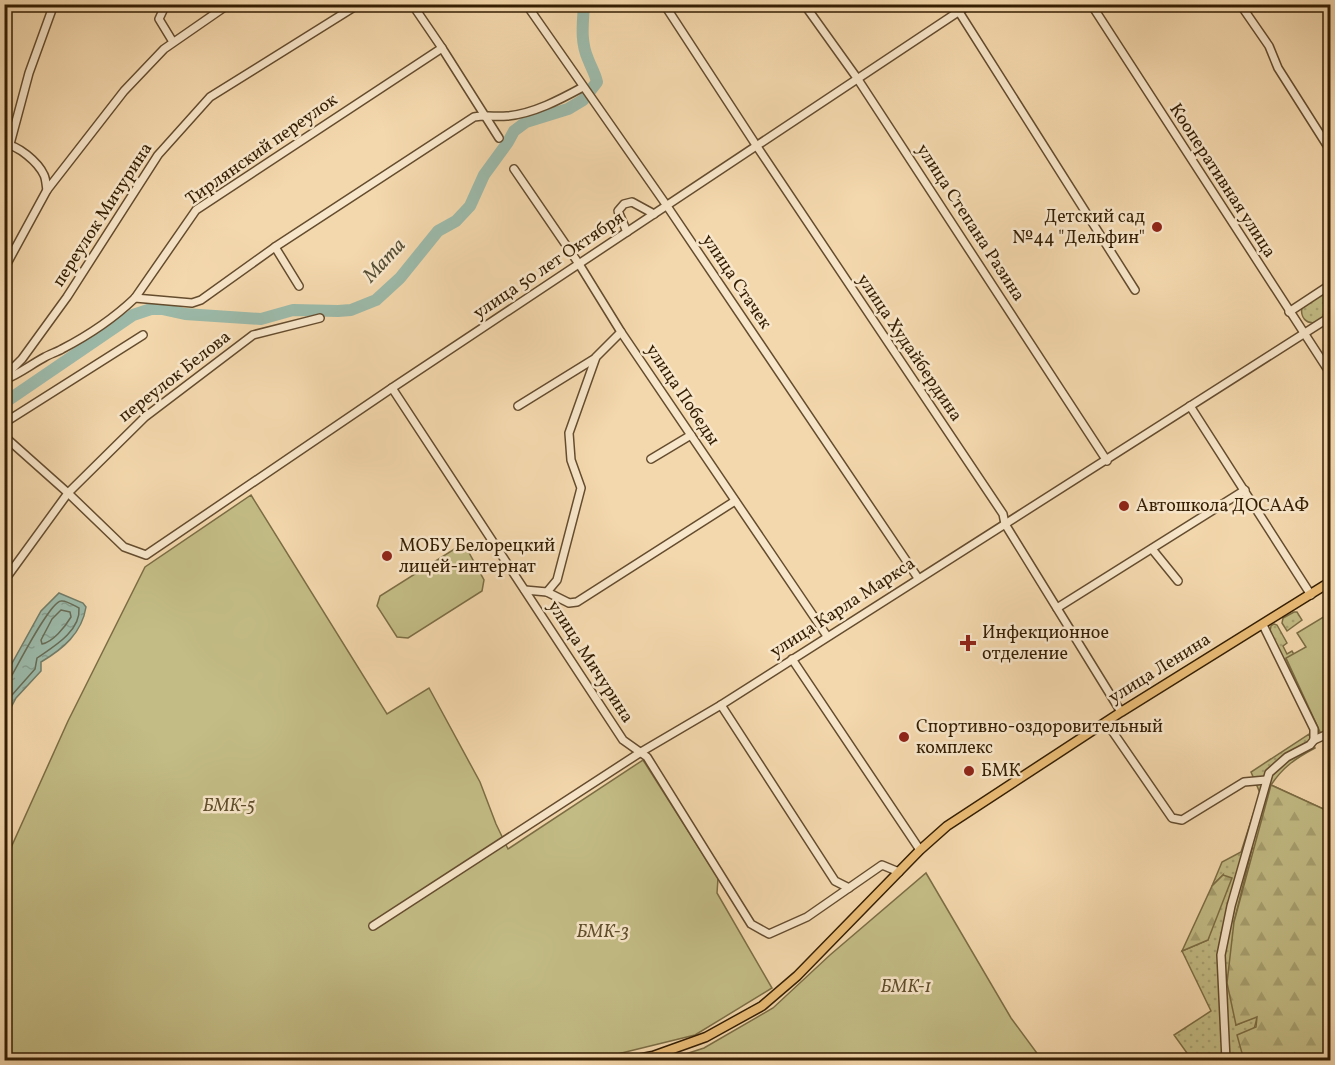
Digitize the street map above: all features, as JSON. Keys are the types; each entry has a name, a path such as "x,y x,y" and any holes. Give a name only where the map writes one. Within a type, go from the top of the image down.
{"main road":[{"name":"улица Ленина","path":"632,1060 653,1056 706,1037 762,1006 797,976 920,850 947,826 1121,712 1330,582"}],"street":[{"path":"47,190 44,175 34,162 7,144 54,4"},
{"path":"166,4 159,19 173,42"},
{"path":"4,269 47,190 124,91 164,49 229,4"},
{"name":"переулок Мичурина","path":"4,378 22,358 67,297 158,155 210,97 358,4"},
{"path":"412,4 499,138"},
{"name":"улица Стачек","path":"526,4 667,206 918,578"},
{"name":"улица Худайбердина","path":"664,4 1002,513 1005,524 1121,712"},
{"name":"улица Степана Разина","path":"804,4 857,78 1107,461"},
{"path":"954,4 1136,290"},
{"name":"улица 50 лет Октября","path":"68,493 124,547 146,555 392,388 970,4"},
{"name":"Кооперативная улица","path":"1091,4 1330,373"},
{"path":"1240,4 1269,46 1278,68 1330,150"},
{"name":"Тирлянский переулок","path":"4,378 21,373 45,357 95,331 135,298 196,210 442,48"},
{"path":"135,298 192,303 201,300 275,247 474,117 509,116 553,104 583,87"},
{"name":"улица Победы","path":"514,169 579,264 621,332 827,636"},
{"path":"627,232 618,211 624,204 632,202 654,214"},
{"path":"275,247 299,286"},
{"path":"1289,312 1330,285"},
{"name":"улица Карла Маркса","path":"373,926 641,752 720,705 918,578 1107,461 1330,317"},
{"name":"переулок Белова","path":"4,581 68,493 145,417 253,335 320,318"},
{"path":"518,406 596,357 621,332"},
{"path":"4,423 143,335"},
{"path":"547,592 557,580 581,488 572,460 569,434 596,357"},
{"name":"улица Мичурина","path":"392,388 622,740 647,757 751,924 769,934 807,917 882,865 899,872"},
{"path":"1190,406 1311,595"},
{"path":"651,459 691,435"},
{"path":"4,436 68,493"},
{"path":"1057,608 1245,490"},
{"path":"525,590 547,592 568,603 577,602 735,501"},
{"path":"1152,549 1178,581"},
{"path":"1226,1060 1221,955 1231,906 1266,780 1274,767 1287,757 1311,745 1314,740 1314,729 1263,625"},
{"path":"792,659 920,850"},
{"path":"720,705 835,881 849,888"},
{"path":"1106,722 1172,818 1182,820 1244,782 1266,780"},
{"path":"1314,740 1330,733"}],"green space":[{"path":"1330,289 1330,314 1317,322 1307,321 1303,317 1302,307"},
{"name":"БМК-5","path":"251,495 387,714 429,688 480,782 508,849 643,760 718,878 717,893 772,988 695,1035 593,1060 5,1060 5,861 68,721 145,567"},
{"path":"456,548 468,551 484,580 482,591 408,638 397,637 377,606 380,596"},
{"path":"1297,612 1302,620 1287,631 1282,623 1283,618"},
{"path":"1330,613 1330,730 1321,734 1286,658 1306,647 1297,633"},
{"path":"1274,624 1277,625 1287,643 1283,646 1287,654 1292,651 1301,666 1321,734 1286,659 1283,659 1270,631"},
{"path":"1309,734 1315,748 1290,764 1271,785 1330,812 1252,849 1234,922 1236,1025 1257,1016 1254,1028 1241,1060 1192,1060 1174,1035 1211,1011 1182,951 1208,940 1223,875 1212,886 1222,862 1241,852 1260,793 1251,772"},
{"path":"1271,785 1330,812 1330,1060 1241,1060 1242,1053 1237,1035 1256,1027 1257,1017 1236,1025 1227,983 1234,922"},
{"name":"БМК-1","path":"926,873 1011,1018 1042,1060 667,1060 704,1048 773,1008 830,955"},
{"path":"1223,875 1232,878 1208,940 1182,951 1212,886"}],"water":[{"path":"59,593 83,603 86,607 84,616 76,632 64,646 41,662 41,671 16,698 5,719 5,676 41,611"}],"waterway":[{"name":"Мата","path":"4,403 133,315 151,309 185,314 261,319 293,310 351,310 376,300 400,278 438,231 456,221 470,206 484,175 514,131 526,122 568,109 583,100 597,82 585,52 584,4"}],"place":[{"name":"Детский сад №44 \"Дельфин\"","path":"1157,227"},
{"name":"Автошкола ДОСААФ","path":"1124,506"},
{"name":"МОБУ Белорецкий лицей-интернат","path":"387,556"},
{"name":"Инфекционное отделение","path":"968,643"},
{"name":"Спортивно-оздоровительный комплекс","path":"904,737"},
{"name":"БМК","path":"969,771"}],"park label":[{"name":"БМК-3","path":"603,932"}]}
